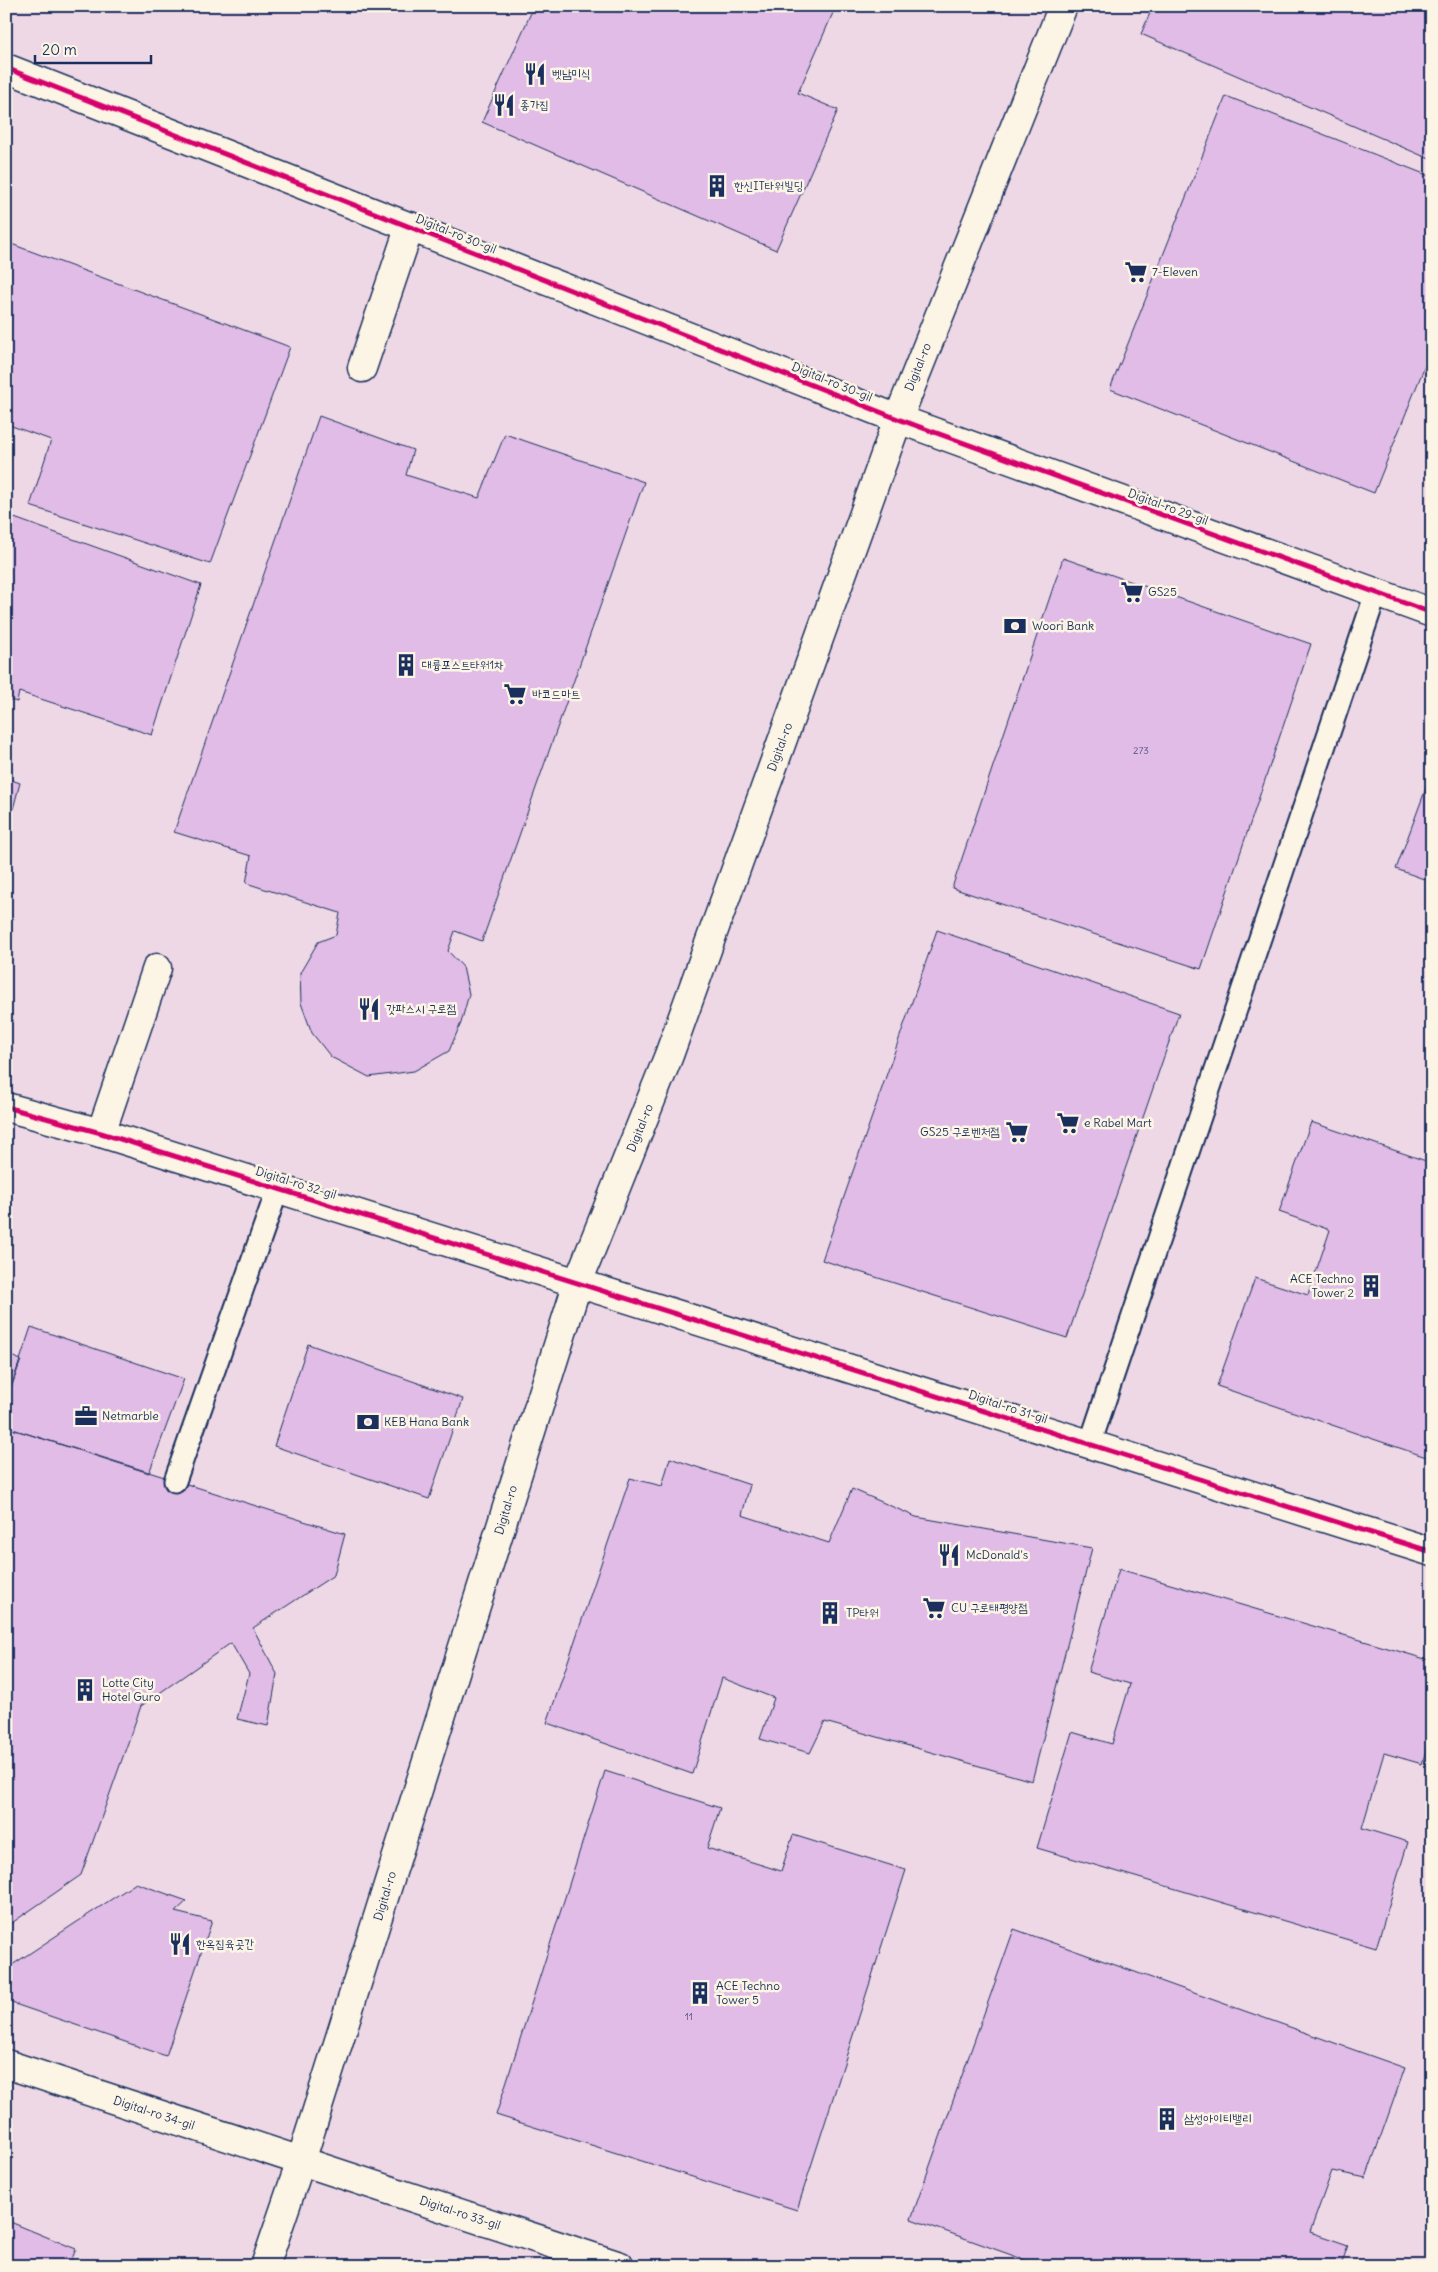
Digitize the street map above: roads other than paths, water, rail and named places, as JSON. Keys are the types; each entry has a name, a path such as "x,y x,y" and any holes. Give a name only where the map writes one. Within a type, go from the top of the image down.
{"street":[{"name":"Digital-ro","path":"265,2266 301,2161 578,1282 669,1055 898,419 1063,6"},
{"name":"Digital-ro 30-gil","path":"6,68 898,419"},
{"path":"362,368 410,226"},
{"name":"Digital-ro 29-gil","path":"898,419 1432,614"},
{"path":"101,1133 157,968"},
{"name":"Digital-ro 32-gil","path":"6,1107 101,1133 578,1282"},
{"name":"Digital-ro 31-gil","path":"578,1282 1432,1552"},
{"name":"Digital-ro 34-gil","path":"6,2064 301,2161"},
{"name":"Digital-ro 33-gil","path":"301,2161 620,2266"}],"lane":[{"path":"1090,1444 1376,593"},
{"path":"175,1481 278,1188"}],"place":[{"name":"벳남미식","path":"535,74"},
{"name":"종가집","path":"504,105"},
{"name":"한신IT타워빌딩","path":"717,186"},
{"name":"7-Eleven","path":"1136,272"},
{"name":"GS25","path":"1132,592"},
{"name":"Woori Bank","path":"1015,626"},
{"name":"대륭포스트타워1차","path":"406,665"},
{"name":"바코드마트","path":"515,694"},
{"name":"갓파스시 구로점","path":"369,1009"},
{"name":"e Rabel Mart","path":"1068,1123"},
{"name":"GS25 구로벤처점","path":"1017,1132"},
{"name":"ACE Techno Tower 2","path":"1371,1286"},
{"name":"Netmarble","path":"86,1416"},
{"name":"KEB Hana Bank","path":"368,1422"},
{"name":"McDonald's","path":"949,1555"},
{"name":"CU 구로태평양점","path":"934,1608"},
{"name":"TP타워","path":"830,1613"},
{"name":"Lotte City Hotel Guro","path":"85,1690"},
{"name":"한옥집육곳간","path":"180,1944"},
{"name":"ACE Techno Tower 5","path":"700,1993"},
{"name":"삼성아이티밸리","path":"1167,2119"}]}
